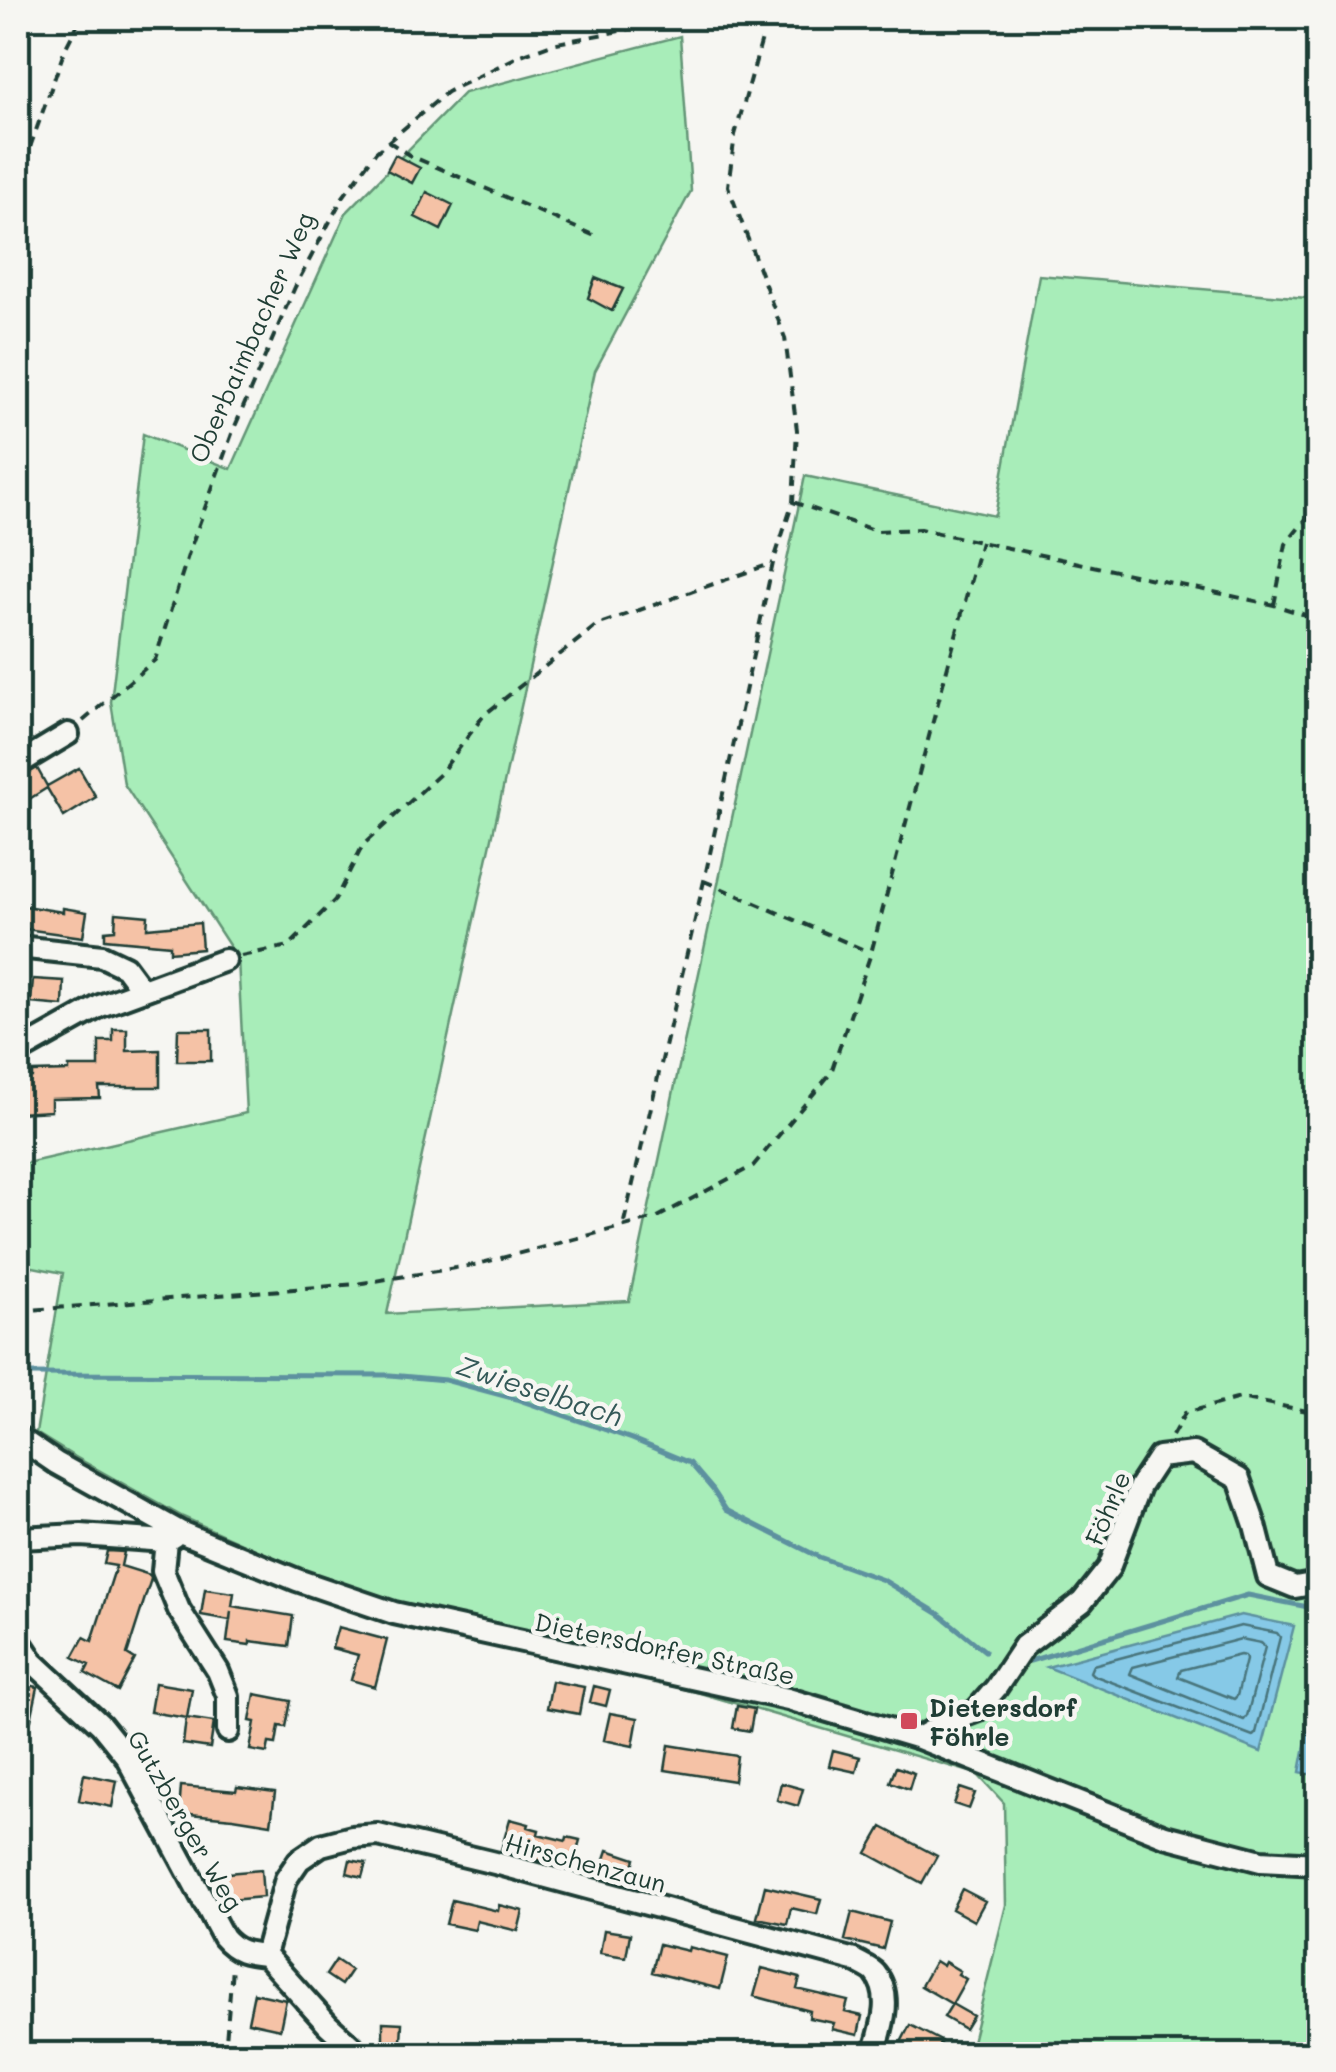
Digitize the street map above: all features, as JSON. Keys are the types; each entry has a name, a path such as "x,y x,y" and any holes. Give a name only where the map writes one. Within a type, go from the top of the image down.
{"street":[{"path":"18,764 68,734"},
{"path":"18,947 102,956 125,967 142,990"},
{"path":"18,1052 100,1006 226,960"},
{"name":"Dietersdorfer Straße","path":"18,1437 173,1537 394,1613 788,1699 919,1738 1166,1836 1261,1861 1318,1864"},
{"name":"Föhrle","path":"919,1738 976,1711 1024,1646 1082,1602 1109,1568 1140,1486 1159,1457 1193,1453 1239,1479 1268,1576 1294,1586 1318,1583"},
{"path":"18,1538 173,1537 163,1571 179,1610 218,1671 228,1696 228,1731"},
{"name":"Gutzberger Weg","path":"18,1639 33,1662 101,1725 126,1756 196,1888 233,1948 265,1955"},
{"name":"Hirschenzaun","path":"265,1955 286,1879 300,1860 321,1844 378,1834 854,1960 875,1972 884,1992 884,2016 874,2054"},
{"path":"265,1955 328,2025 360,2054"}],"path":[{"path":"18,181 80,18"},
{"name":"Oberbaimbacher Weg","path":"68,734 156,660 190,549 233,431 295,288 342,197 376,152 447,92 521,55 552,44 687,18"},
{"path":"623,1225 773,563 792,502 797,430 785,338 728,186 735,135 765,18"},
{"path":"388,141 409,155 595,236"},
{"path":"792,502 876,531 920,529 1274,605 1318,619"},
{"path":"1274,605 1286,544 1318,504"},
{"path":"18,1310 356,1284 474,1265 656,1218 753,1166 831,1073 870,953 980,542"},
{"path":"226,960 289,946 335,900 363,845 440,774 484,715 598,625 773,563"},
{"path":"704,881 870,953"},
{"path":"1159,1457 1185,1414 1240,1398 1318,1413"},
{"path":"225,2054 233,1948"}],"green space":[{"path":"680,36 691,191 595,371 387,1314 629,1301 805,476 995,516 1039,275 1318,299 1318,2054 969,2054 1006,1905 1004,1803 977,1774 700,1693 424,1624 183,1517 36,1433 63,1273 18,1264 18,1165 246,1113 238,959 124,784 111,702 143,434 231,469 346,213 464,93"}],"water":[{"path":"1241,1615 1294,1626 1261,1752 1047,1667"},
{"path":"1318,1677 1318,1776 1300,1772"}],"building":[{"path":"395,155 420,168 412,183 387,170"},
{"path":"427,192 453,205 441,230 415,217"},
{"path":"595,278 623,289 612,311 588,298"},
{"path":"37,768 47,786 79,768 96,797 64,817 47,788 18,806 18,780"},
{"path":"18,905 87,912 83,937 18,928"},
{"path":"116,913 148,916 147,928 200,923 202,949 170,952 170,945 105,939 105,931 115,930"},
{"path":"33,979 64,981 63,1006 31,1003"},
{"path":"113,1029 127,1029 127,1051 160,1050 160,1087 99,1087 100,1098 51,1099 51,1111 18,1113 18,1077 32,1077 32,1072 69,1071 69,1067 99,1067 99,1041 113,1041"},
{"path":"178,1029 211,1029 211,1061 177,1061"},
{"path":"107,1551 124,1552 121,1566 150,1575 151,1579 127,1654 135,1659 118,1691 85,1673 89,1665 73,1657 84,1637 92,1641 116,1566 104,1564"},
{"path":"205,1589 234,1593 232,1606 293,1616 289,1646 227,1642 230,1620 201,1615"},
{"path":"338,1627 387,1640 375,1687 351,1680 358,1655 332,1648"},
{"path":"552,1681 584,1687 579,1714 547,1708"},
{"path":"18,1683 38,1687 31,1720 18,1717"},
{"path":"155,1683 192,1689 187,1718 150,1712"},
{"path":"594,1686 610,1690 606,1706 590,1702"},
{"path":"255,1694 291,1701 286,1727 279,1726 276,1744 269,1743 267,1753 250,1750"},
{"path":"737,1706 754,1709 750,1731 733,1728"},
{"path":"610,1713 638,1718 633,1746 604,1740"},
{"path":"186,1718 214,1722 210,1748 183,1744"},
{"path":"669,1745 737,1756 734,1781 665,1770"},
{"path":"833,1750 860,1757 856,1772 829,1766"},
{"path":"896,1767 914,1773 909,1789 890,1782"},
{"path":"84,1774 117,1781 112,1807 79,1800"},
{"path":"781,1783 803,1789 798,1806 777,1800"},
{"path":"181,1786 275,1792 271,1824 179,1813"},
{"path":"960,1788 975,1793 969,1809 954,1804"},
{"path":"510,1819 529,1824 528,1827 539,1830 538,1834 580,1840 572,1869 501,1850"},
{"path":"882,1827 937,1856 922,1883 867,1853"},
{"path":"608,1850 635,1859 627,1884 612,1880 614,1868 603,1865"},
{"path":"350,1860 366,1863 362,1877 347,1873"},
{"path":"261,1870 263,1897 219,1901 216,1874"},
{"path":"765,1886 821,1899 817,1914 791,1908 787,1924 757,1918"},
{"path":"962,1889 985,1901 974,1921 952,1909"},
{"path":"452,1900 498,1911 499,1905 523,1911 518,1931 477,1921 475,1930 446,1924"},
{"path":"852,1912 890,1922 883,1949 845,1940"},
{"path":"604,1930 630,1934 626,1957 600,1953"},
{"path":"659,1944 728,1957 720,1989 652,1972"},
{"path":"336,1960 351,1970 341,1985 326,1975"},
{"path":"935,1961 943,1966 945,1962 966,1979 952,2004 921,1986"},
{"path":"762,1968 800,1978 797,1989 848,2001 845,2012 862,2016 858,2035 832,2029 834,2023 809,2018 810,2011 754,1996"},
{"path":"254,1993 286,2000 280,2029 248,2022"},
{"path":"952,2004 973,2016 965,2029 944,2017"},
{"path":"383,2022 402,2023 401,2041 383,2041"},
{"path":"910,2025 941,2041 935,2054 895,2054"}],"waterway":[{"name":"Zwieselbach","path":"18,1374 390,1375 445,1380 516,1399 690,1463 726,1510 819,1557 883,1580 939,1614 985,1651"},
{"name":"Zwieselbach","path":"1030,1661 1248,1595 1318,1609"}],"place":[{"name":"Dietersdorf Föhrle","path":"909,1721"}]}
